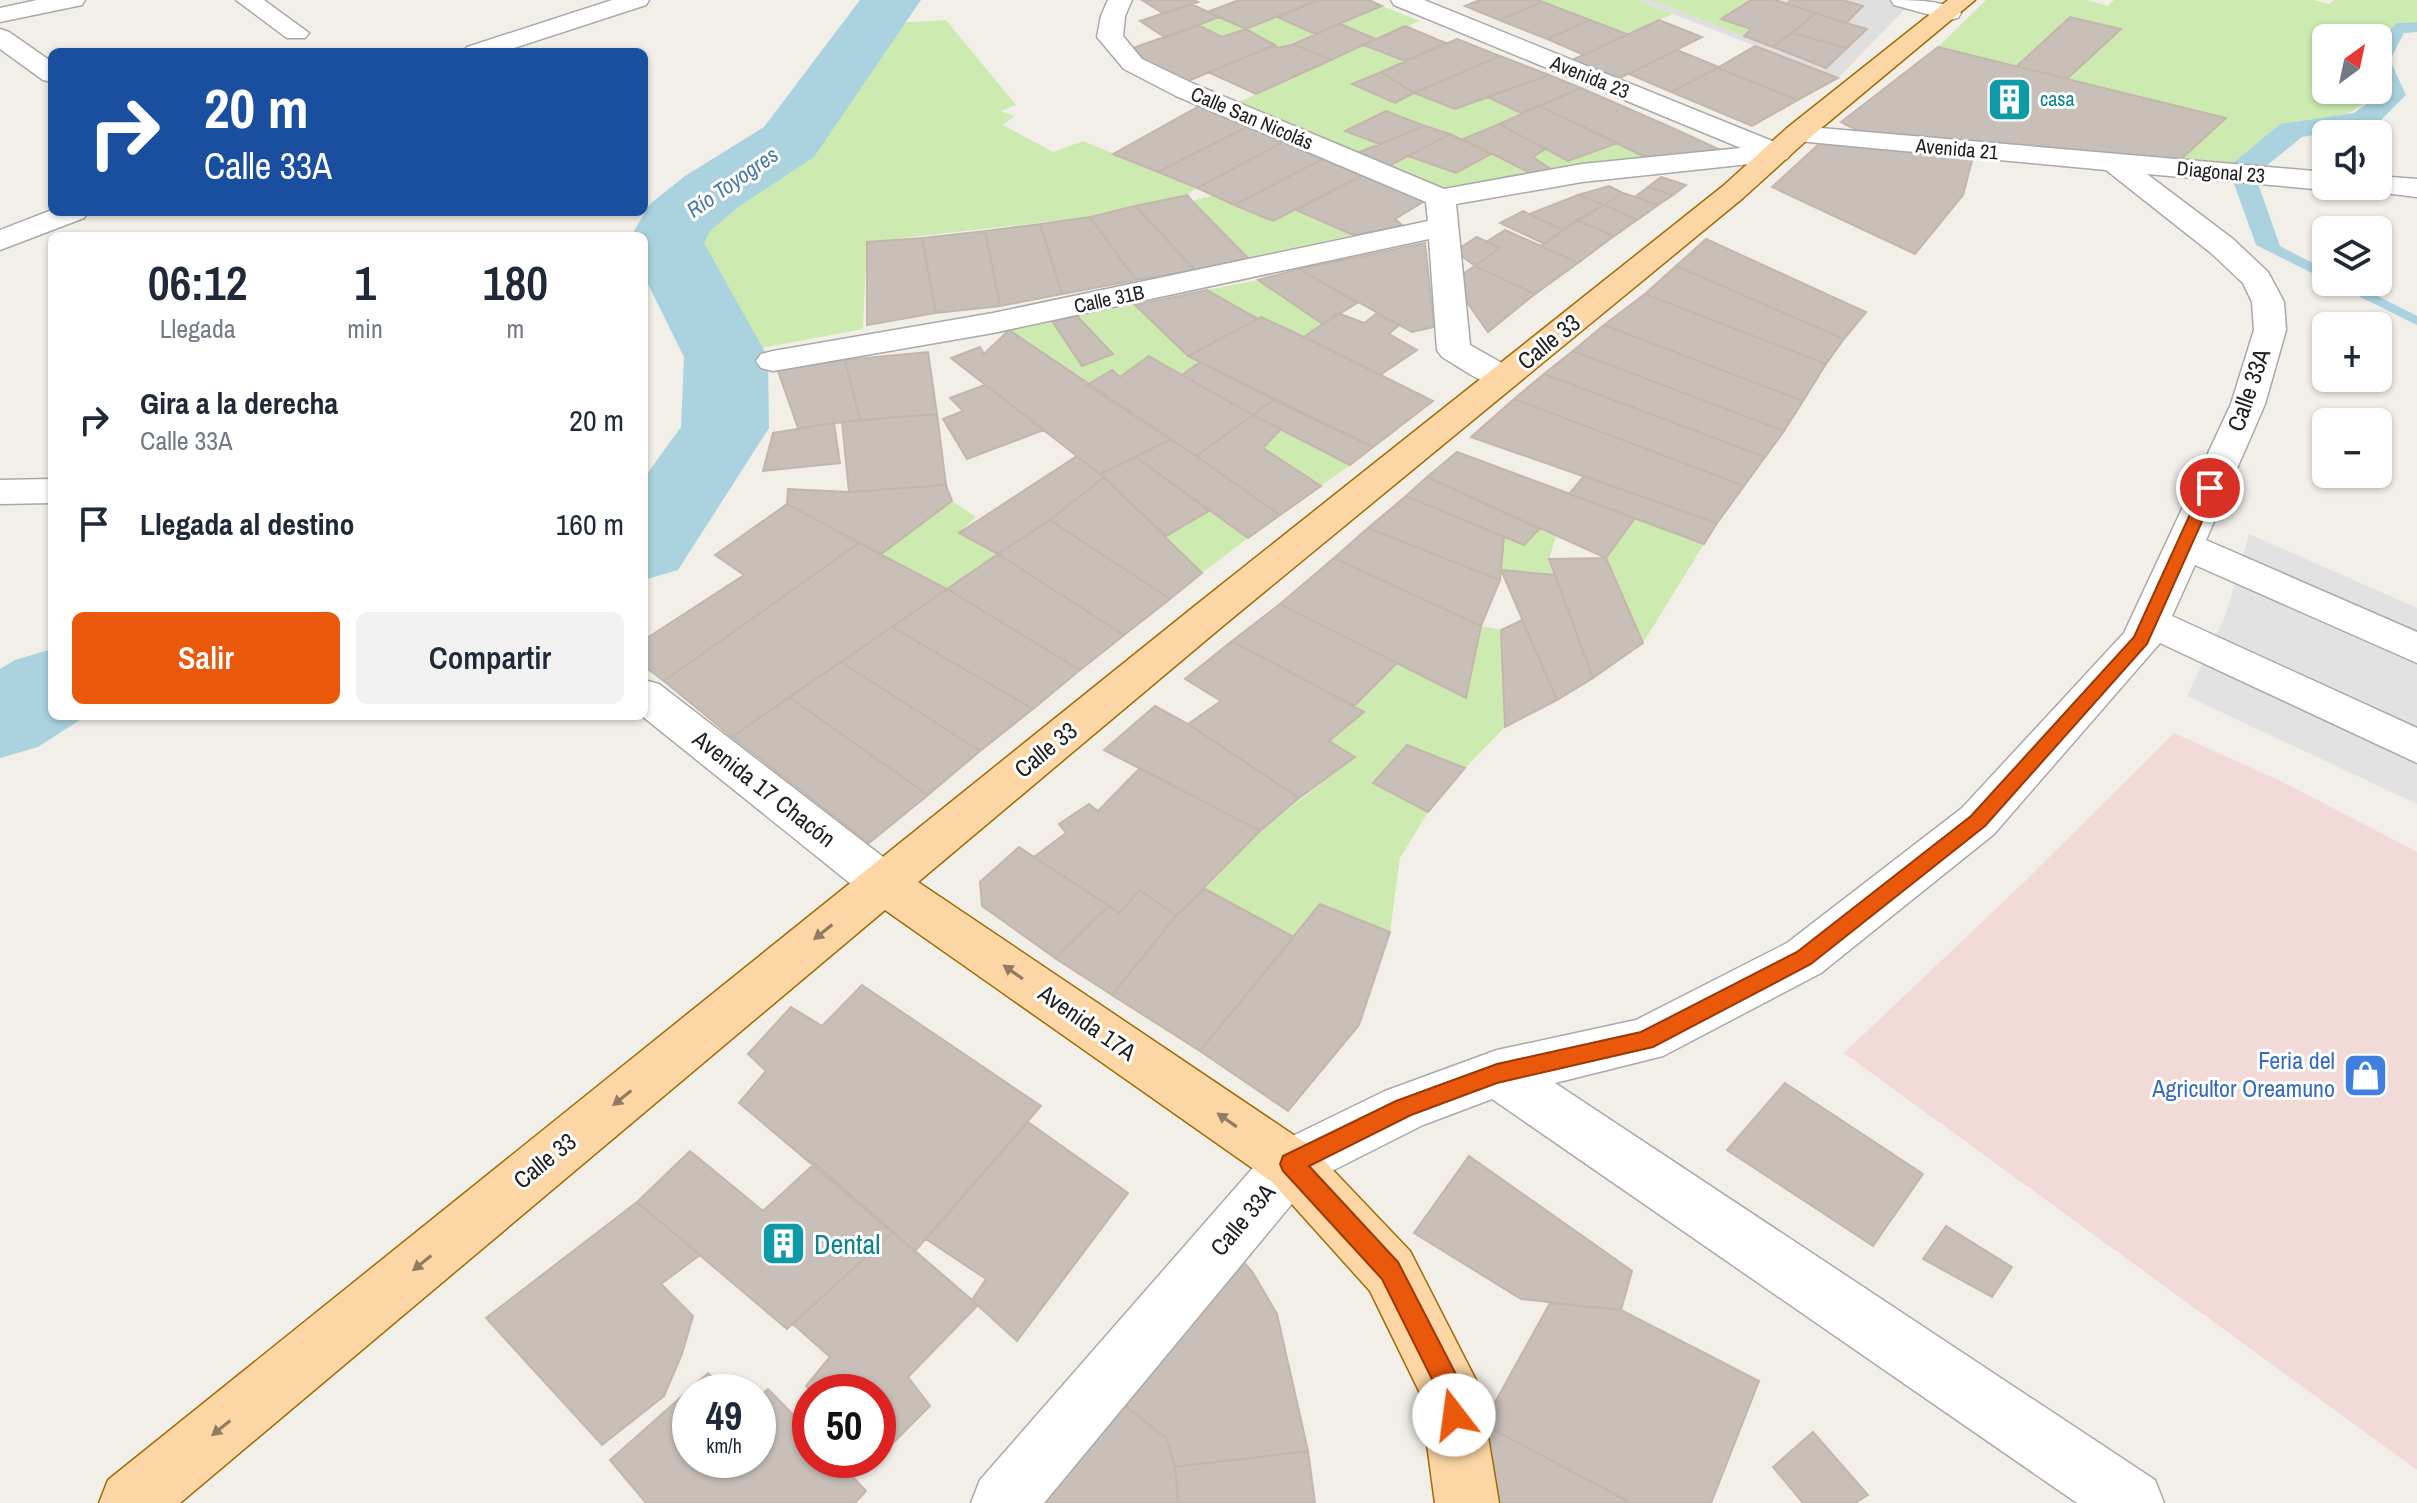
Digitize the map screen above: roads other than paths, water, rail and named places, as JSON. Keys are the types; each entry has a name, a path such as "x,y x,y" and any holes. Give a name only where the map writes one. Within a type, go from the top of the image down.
{"main road":[{"name":"Calle 33","path":"131,1503 883,883 1956,6"},
{"name":"Avenida 17A","path":"883,883 1291,1164 1390,1271 1397,1284 1450,1388 1467,1503"}],"street":[{"path":"0,15 73,0"},
{"path":"248,0 296,33"},
{"path":"488,48 637,0"},
{"name":"Calle San Nicolás","path":"1120,0 1113,16 1110,37 1133,64 1442,212"},
{"name":"Avenida 23","path":"1403,0 1787,144"},
{"path":"1903,0 1956,6"},
{"path":"0,37 48,71"},
{"name":"Calle 31B","path":"773,361 993,323 1442,212 1582,173 1787,144"},
{"name":"Avenida 21","path":"1787,144 2116,164"},
{"name":"Diagonal 23","path":"2116,164 2312,180"},
{"name":"Calle 33A","path":"1003,1503 1291,1164 1404,1108 1497,1073 1645,1040 1804,958 1978,821 2141,640 2248,404 2270,330 2268,302 2257,279 2222,246 2116,164"},
{"path":"2392,186 2417,188"},
{"path":"1442,212 1454,350 1504,378"},
{"path":"0,241 63,216"},
{"path":"0,492 48,491"},
{"path":"2184,545 2417,649"},
{"path":"2150,622 2417,747"},
{"name":"Avenida 17 Chacón","path":"648,698 883,883"},
{"path":"1497,1073 2132,1503"}],"water":[{"path":"2417,22 2417,32 2404,33 2392,56 2392,28 2396,23"},
{"path":"2392,64 2406,95 2381,120 2312,120 2312,135 2302,137 2255,175 2280,246 2312,263 2312,273 2256,245 2228,167 2280,124 2354,113 2366,104 2392,104"},
{"path":"2358,296 2378,296 2417,316 2417,325"}],"waterway":[{"name":"Río Toyogres","path":"648,542 725,428 726,357 666,243 677,220 711,192 789,142 891,0"},
{"name":"Río Toyogres","path":"0,719 48,689"}],"place":[{"name":"casa","path":"2009,99"},
{"name":"Feria del Agricultor Oreamuno","path":"2366,1075"},
{"name":"Dental","path":"783,1244"}]}
